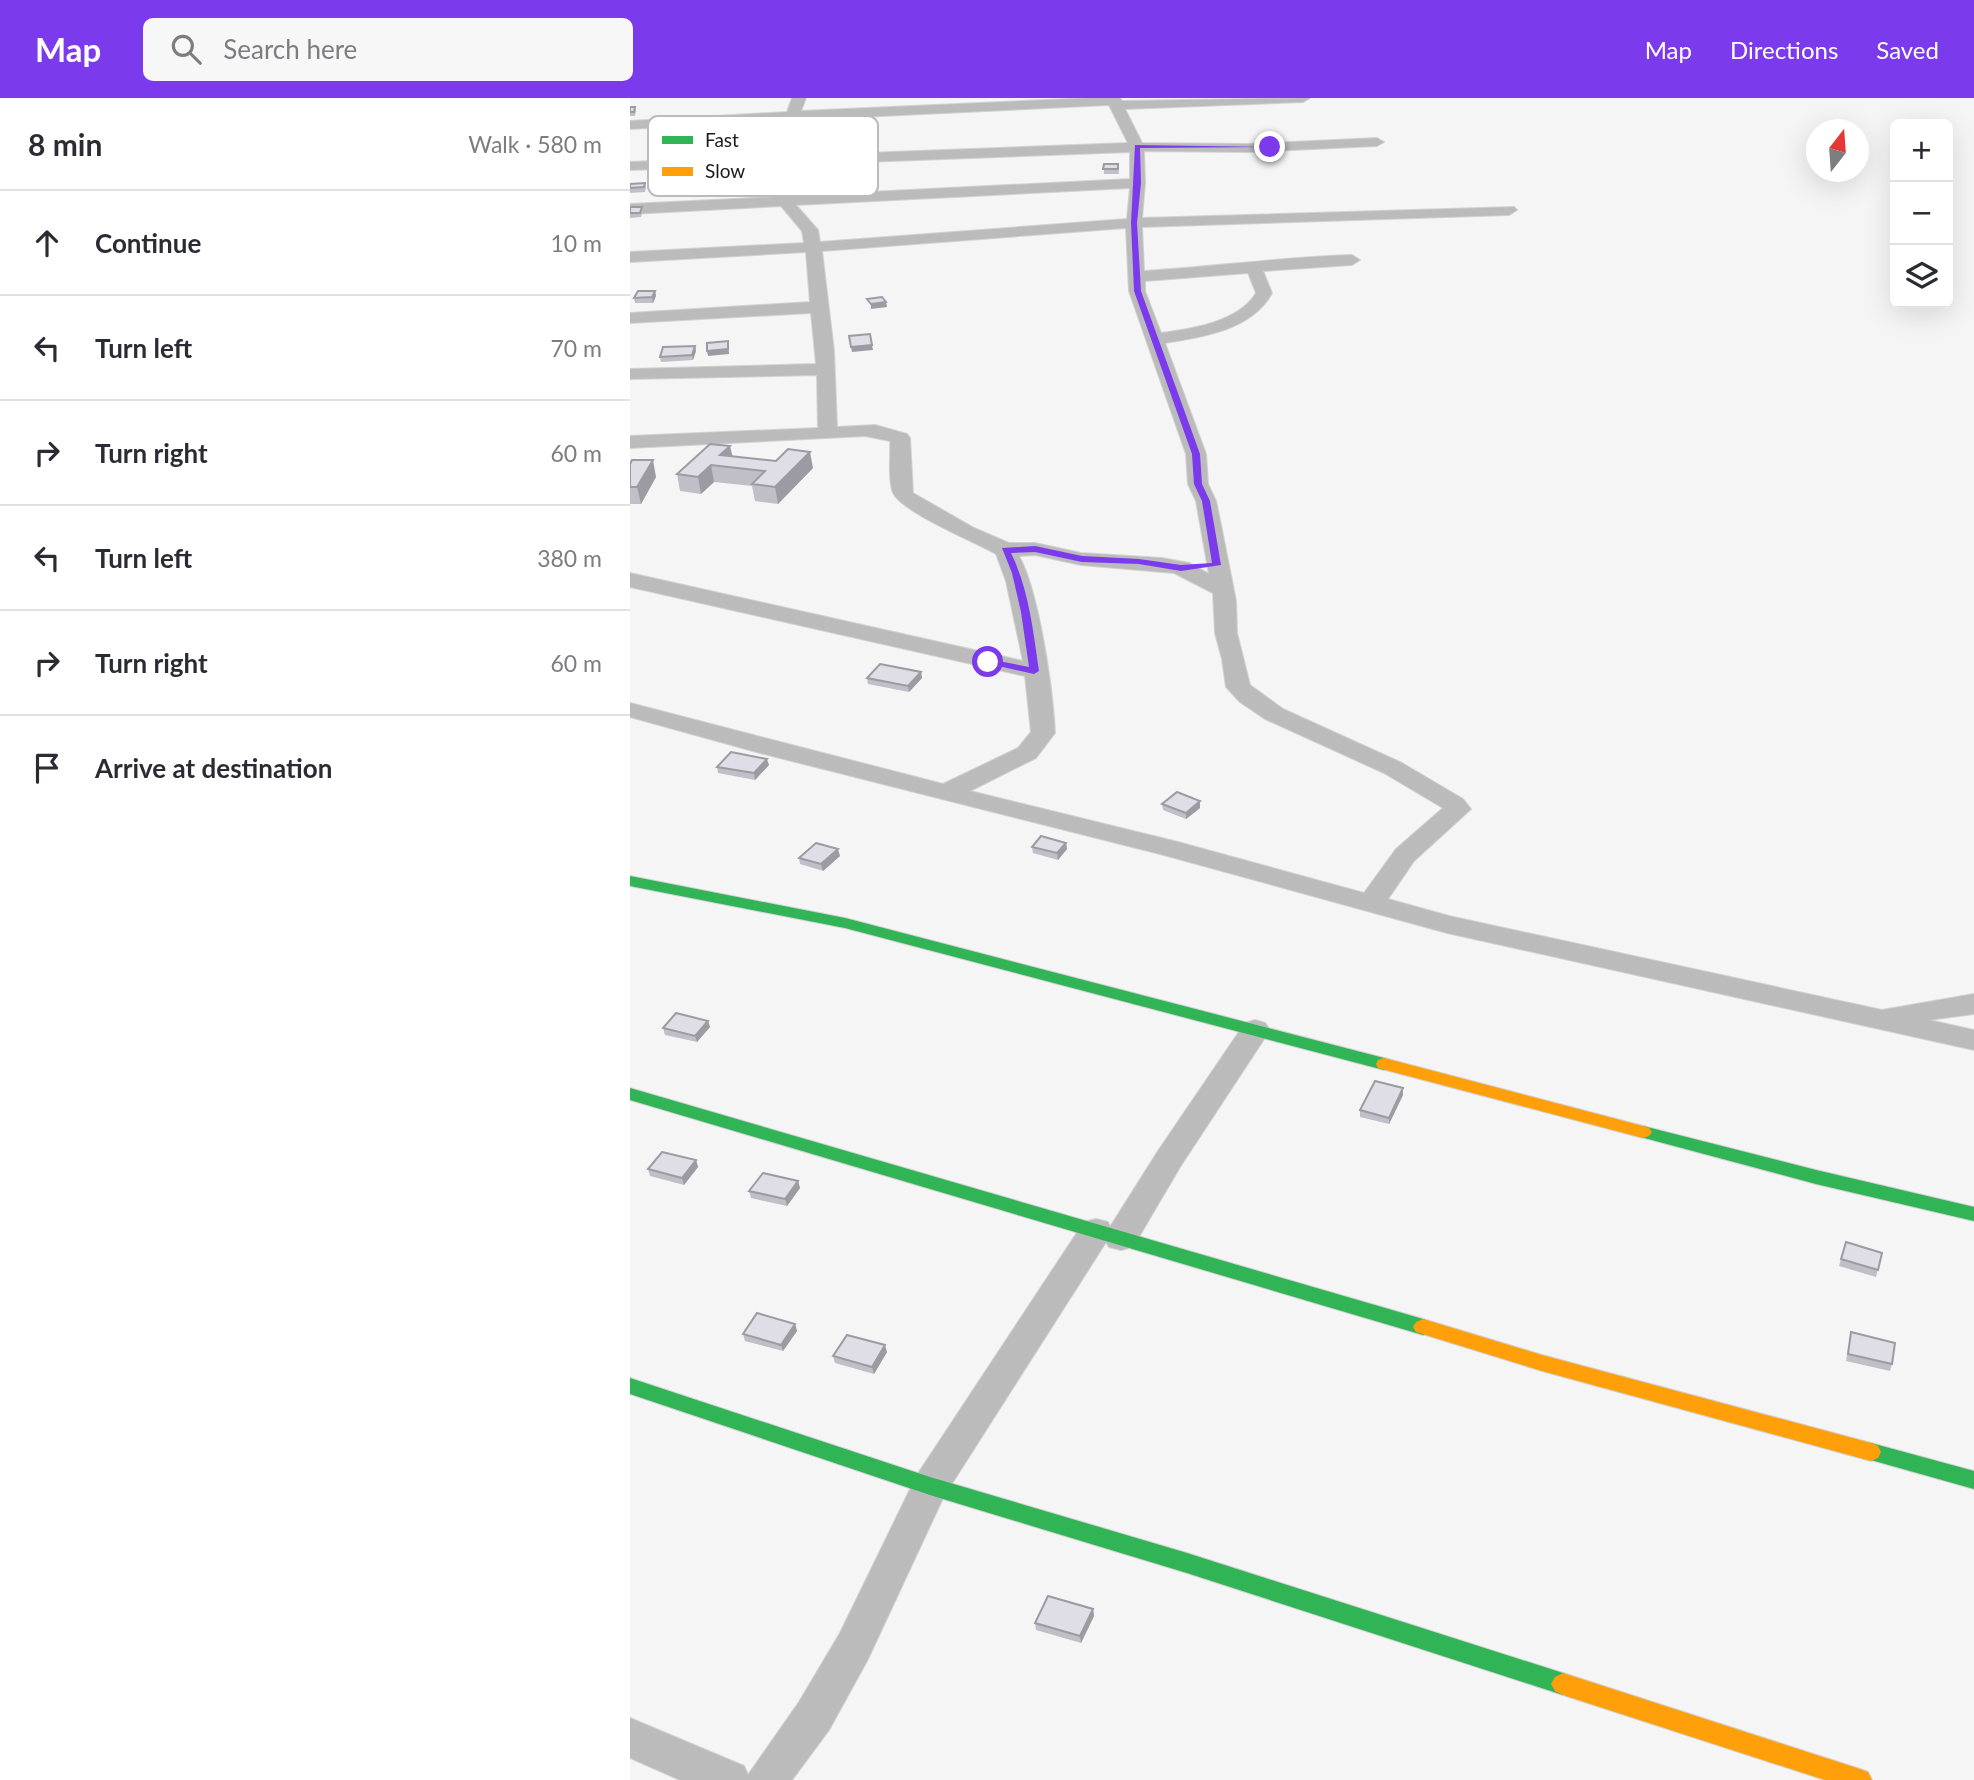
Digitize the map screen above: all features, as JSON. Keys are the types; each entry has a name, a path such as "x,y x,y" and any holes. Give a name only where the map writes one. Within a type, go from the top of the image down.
{"street":[{"path":"713,116 796,107 1303,98"},
{"path":"1115,101 1137,147 1138,183 1134,223 1137,291 1196,454 1198,484 1206,501 1226,610 1226,634 1234,659 1236,680 1248,697 1274,714 1393,768 1458,809 1405,855 1371,903"},
{"path":"630,125 648,123"},
{"path":"878,156 1137,147 1247,148 1377,142"},
{"path":"630,166 648,165"},
{"path":"878,196 1138,183"},
{"path":"782,196 810,230 814,247 825,351 828,433"},
{"path":"630,209 868,196"},
{"path":"630,257 814,247 1134,223 1509,211"},
{"path":"1135,276 1254,268 1293,262 1352,260"},
{"path":"1154,339 1203,332 1258,304 1264,293 1254,268"},
{"path":"630,318 819,307"},
{"path":"630,374 824,369"},
{"path":"630,442 877,431 893,433 900,438 902,491 906,497 973,536 1005,550 1035,549 1082,559 1139,562 1219,577"},
{"path":"944,793 1027,753 1038,741 1044,724 1023,599 1017,573 1005,550"},
{"path":"630,580 1034,671"},
{"path":"630,710 944,793 1169,848 1461,927 1974,1040"},
{"path":"630,881 845,923 1816,1177 1974,1214"},
{"path":"1876,1019 1974,1004"},
{"path":"766,1780 814,1716 854,1646 930,1486 1109,1234 1203,1111 1255,1030"},
{"path":"630,1094 1542,1363 1974,1480"},
{"path":"630,1386 930,1486 1187,1563 1860,1780"},
{"path":"630,1738 729,1780"}],"building":[{"path":"1104,164 1118,164 1118,169 1103,169"},
{"path":"645,183 644,187 630,188 630,184"},
{"path":"630,207 642,207 640,213 630,213"},
{"path":"638,291 655,291 652,297 634,298"},
{"path":"882,297 886,302 871,304 867,299"},
{"path":"870,334 872,345 851,347 849,336"},
{"path":"728,341 728,349 707,351 707,343"},
{"path":"695,346 692,355 660,357 663,347"},
{"path":"710,444 730,446 720,455 776,461 788,449 810,452 775,487 752,484 765,471 711,465 698,477 677,474"},
{"path":"632,460 653,460 637,487 630,487"},
{"path":"880,664 921,672 908,686 867,678"},
{"path":"731,752 767,759 754,773 717,767"},
{"path":"1177,792 1200,801 1186,813 1162,804"},
{"path":"1041,836 1066,843 1057,853 1032,847"},
{"path":"816,843 838,849 821,864 799,858"},
{"path":"676,1013 708,1021 695,1036 663,1028"},
{"path":"1375,1081 1403,1088 1389,1118 1360,1110"},
{"path":"662,1152 696,1160 682,1178 648,1169"},
{"path":"763,1173 798,1181 785,1199 749,1191"},
{"path":"1846,1242 1882,1253 1878,1270 1841,1259"},
{"path":"757,1313 795,1324 781,1345 743,1334"},
{"path":"1851,1332 1895,1343 1892,1364 1848,1354"},
{"path":"847,1335 885,1345 872,1367 833,1356"},
{"path":"1048,1596 1093,1609 1080,1636 1035,1623"}],"traffic: fast":[{"path":"630,881 845,923 1384,1064"},
{"path":"630,1094 1423,1327"},
{"path":"1643,1132 1974,1214"},
{"path":"630,1386 930,1486 1187,1563 1563,1684"},
{"path":"1871,1452 1974,1480"}],"traffic: slow":[{"path":"1384,1064 1643,1132"},
{"path":"1423,1327 1542,1363 1871,1452"},
{"path":"1563,1684 1860,1780"}],"route":[{"path":"988,662 1034,671 1026,612 1017,573 1005,550 1035,549 1082,559 1139,562 1181,568 1216,565 1211,525 1206,501 1198,484 1192,439 1137,291 1134,223 1138,183 1137,147 1270,147"}]}
